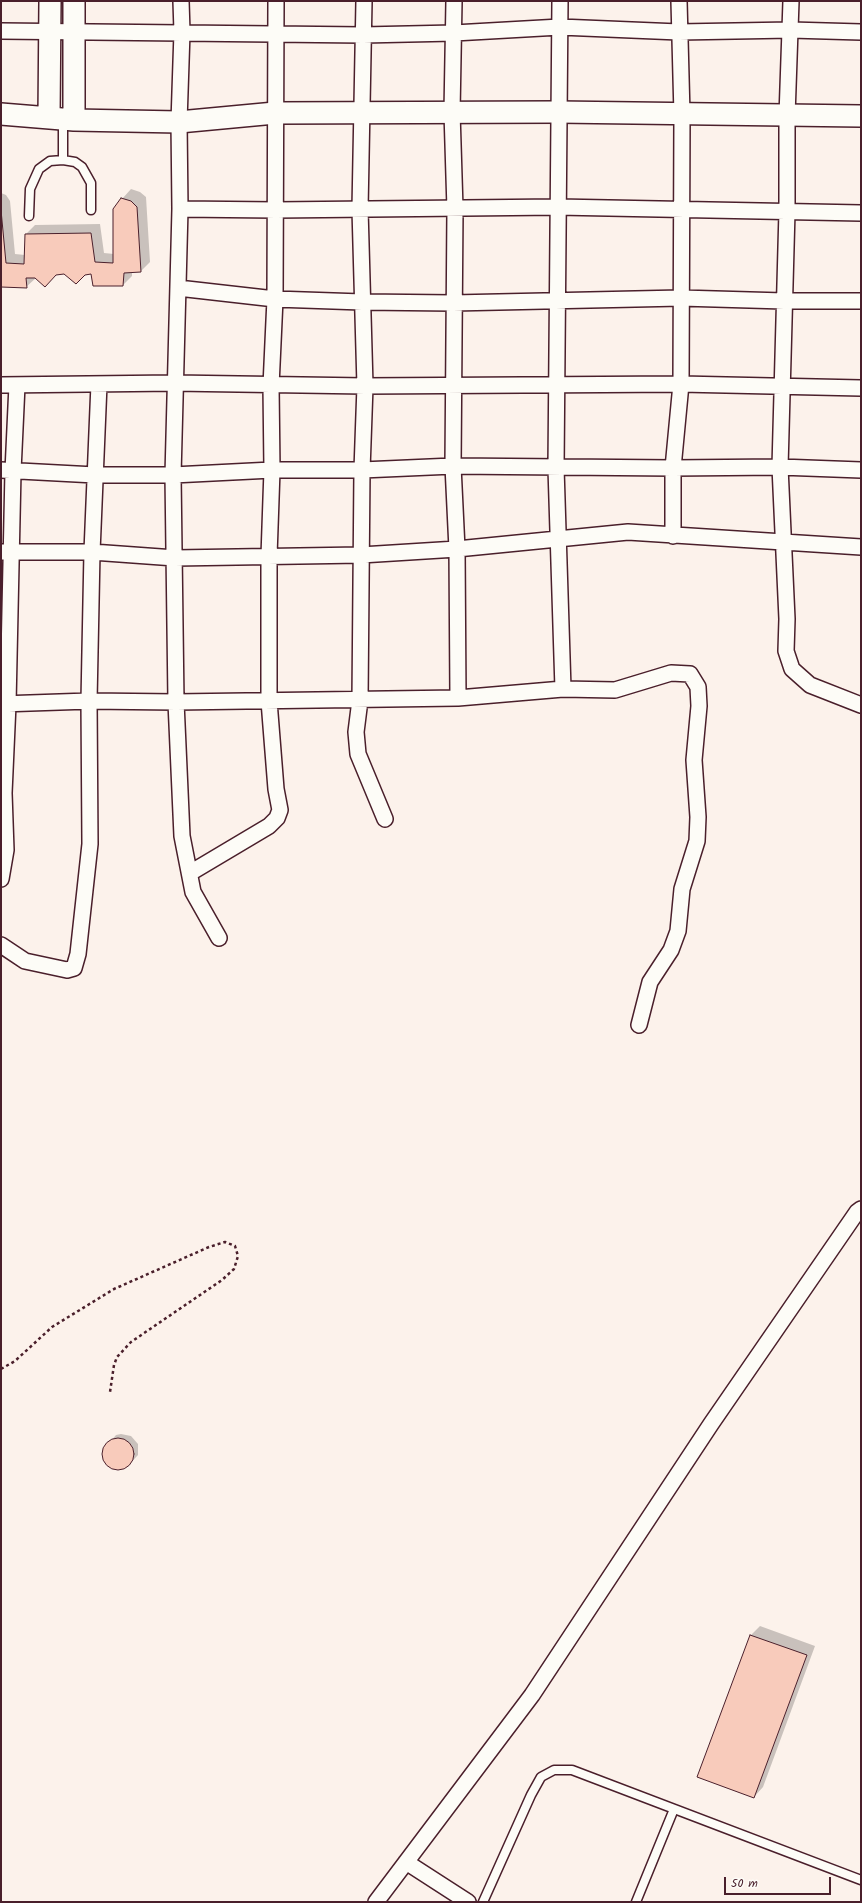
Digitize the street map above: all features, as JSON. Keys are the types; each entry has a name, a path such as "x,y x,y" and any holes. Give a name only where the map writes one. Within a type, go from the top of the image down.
{"street":[{"path":"50,1 49,30 62,121"},
{"path":"62,121 74,32 74,1"},
{"path":"181,1 182,32 179,122 180,209 173,476 176,702 182,836 193,892 219,938"},
{"path":"190,873 269,826 278,818 280,810 276,789 269,701 269,556 272,470 270,386 275,299 276,1"},
{"path":"364,1 360,209 365,386 362,470 360,700 356,732 358,754 384,819"},
{"path":"454,1 452,112 455,209 453,303 453,466 457,549 458,698"},
{"path":"560,1 558,112 559,300 556,468 563,689"},
{"path":"672,536 673,468 680,384 682,115 679,1"},
{"path":"791,1 787,116 787,211 780,467 787,619 786,651 792,669 810,685 861,705"},
{"path":"1,31 49,30 74,32 363,35 454,33 560,27 679,32 791,30 861,32"},
{"path":"1,114 62,121 179,122 275,113 361,112 558,112 682,115 861,116"},
{"path":"180,209 276,210 558,207 861,213"},
{"path":"178,288 275,299 362,302 453,303 681,298 784,301 861,301"},
{"path":"1,385 175,383 270,386 680,384 861,388"},
{"path":"1,945 25,962 67,970 74,968 78,954 90,844 89,701 92,552 99,384"},
{"path":"1,879 6,850 2,793 5,704 7,471 17,385"},
{"path":"7,471 95,475 173,476 272,470 362,470 453,466 556,468 780,467 861,470"},
{"path":"7,552 92,552 175,558 361,555 457,549 628,532 861,547"},
{"path":"5,704 89,701 176,702 458,698 563,689 615,690 671,673 676,672 690,674 698,687 699,706 694,760 698,817 696,841 682,889 678,931 671,950 650,982 639,1025"},
{"path":"376,1902 532,1695 711,1424 857,1212 861,1209"},
{"path":"406,1862 468,1902"}],"lane":[{"path":"62,121 63,160"},
{"path":"29,216 30,189 39,169 50,161 63,160 75,162 82,167 91,183 91,210"},
{"path":"483,1902 531,1795 541,1778 554,1770 572,1770 861,1880"},
{"path":"636,1902 674,1809"}],"path":[{"path":"1,1369 15,1361 52,1327 114,1288 209,1247 224,1242 235,1246 238,1256 234,1269 222,1280 131,1342 117,1357 110,1392"}],"building":[{"path":"121,198 131,201 137,207 141,272 124,273 123,286 93,286 91,274 85,275 76,284 64,274 56,275 45,287 35,278 26,278 27,288 1,287 1,210 6,263 24,264 25,234 91,233 95,262 113,263 113,209"},
{"path":"115,1438 121,1438 130,1442 134,1454 130,1466 121,1470 115,1470 106,1466 102,1457 102,1451 106,1442"},
{"path":"750,1635 807,1655 754,1798 697,1777"}]}
